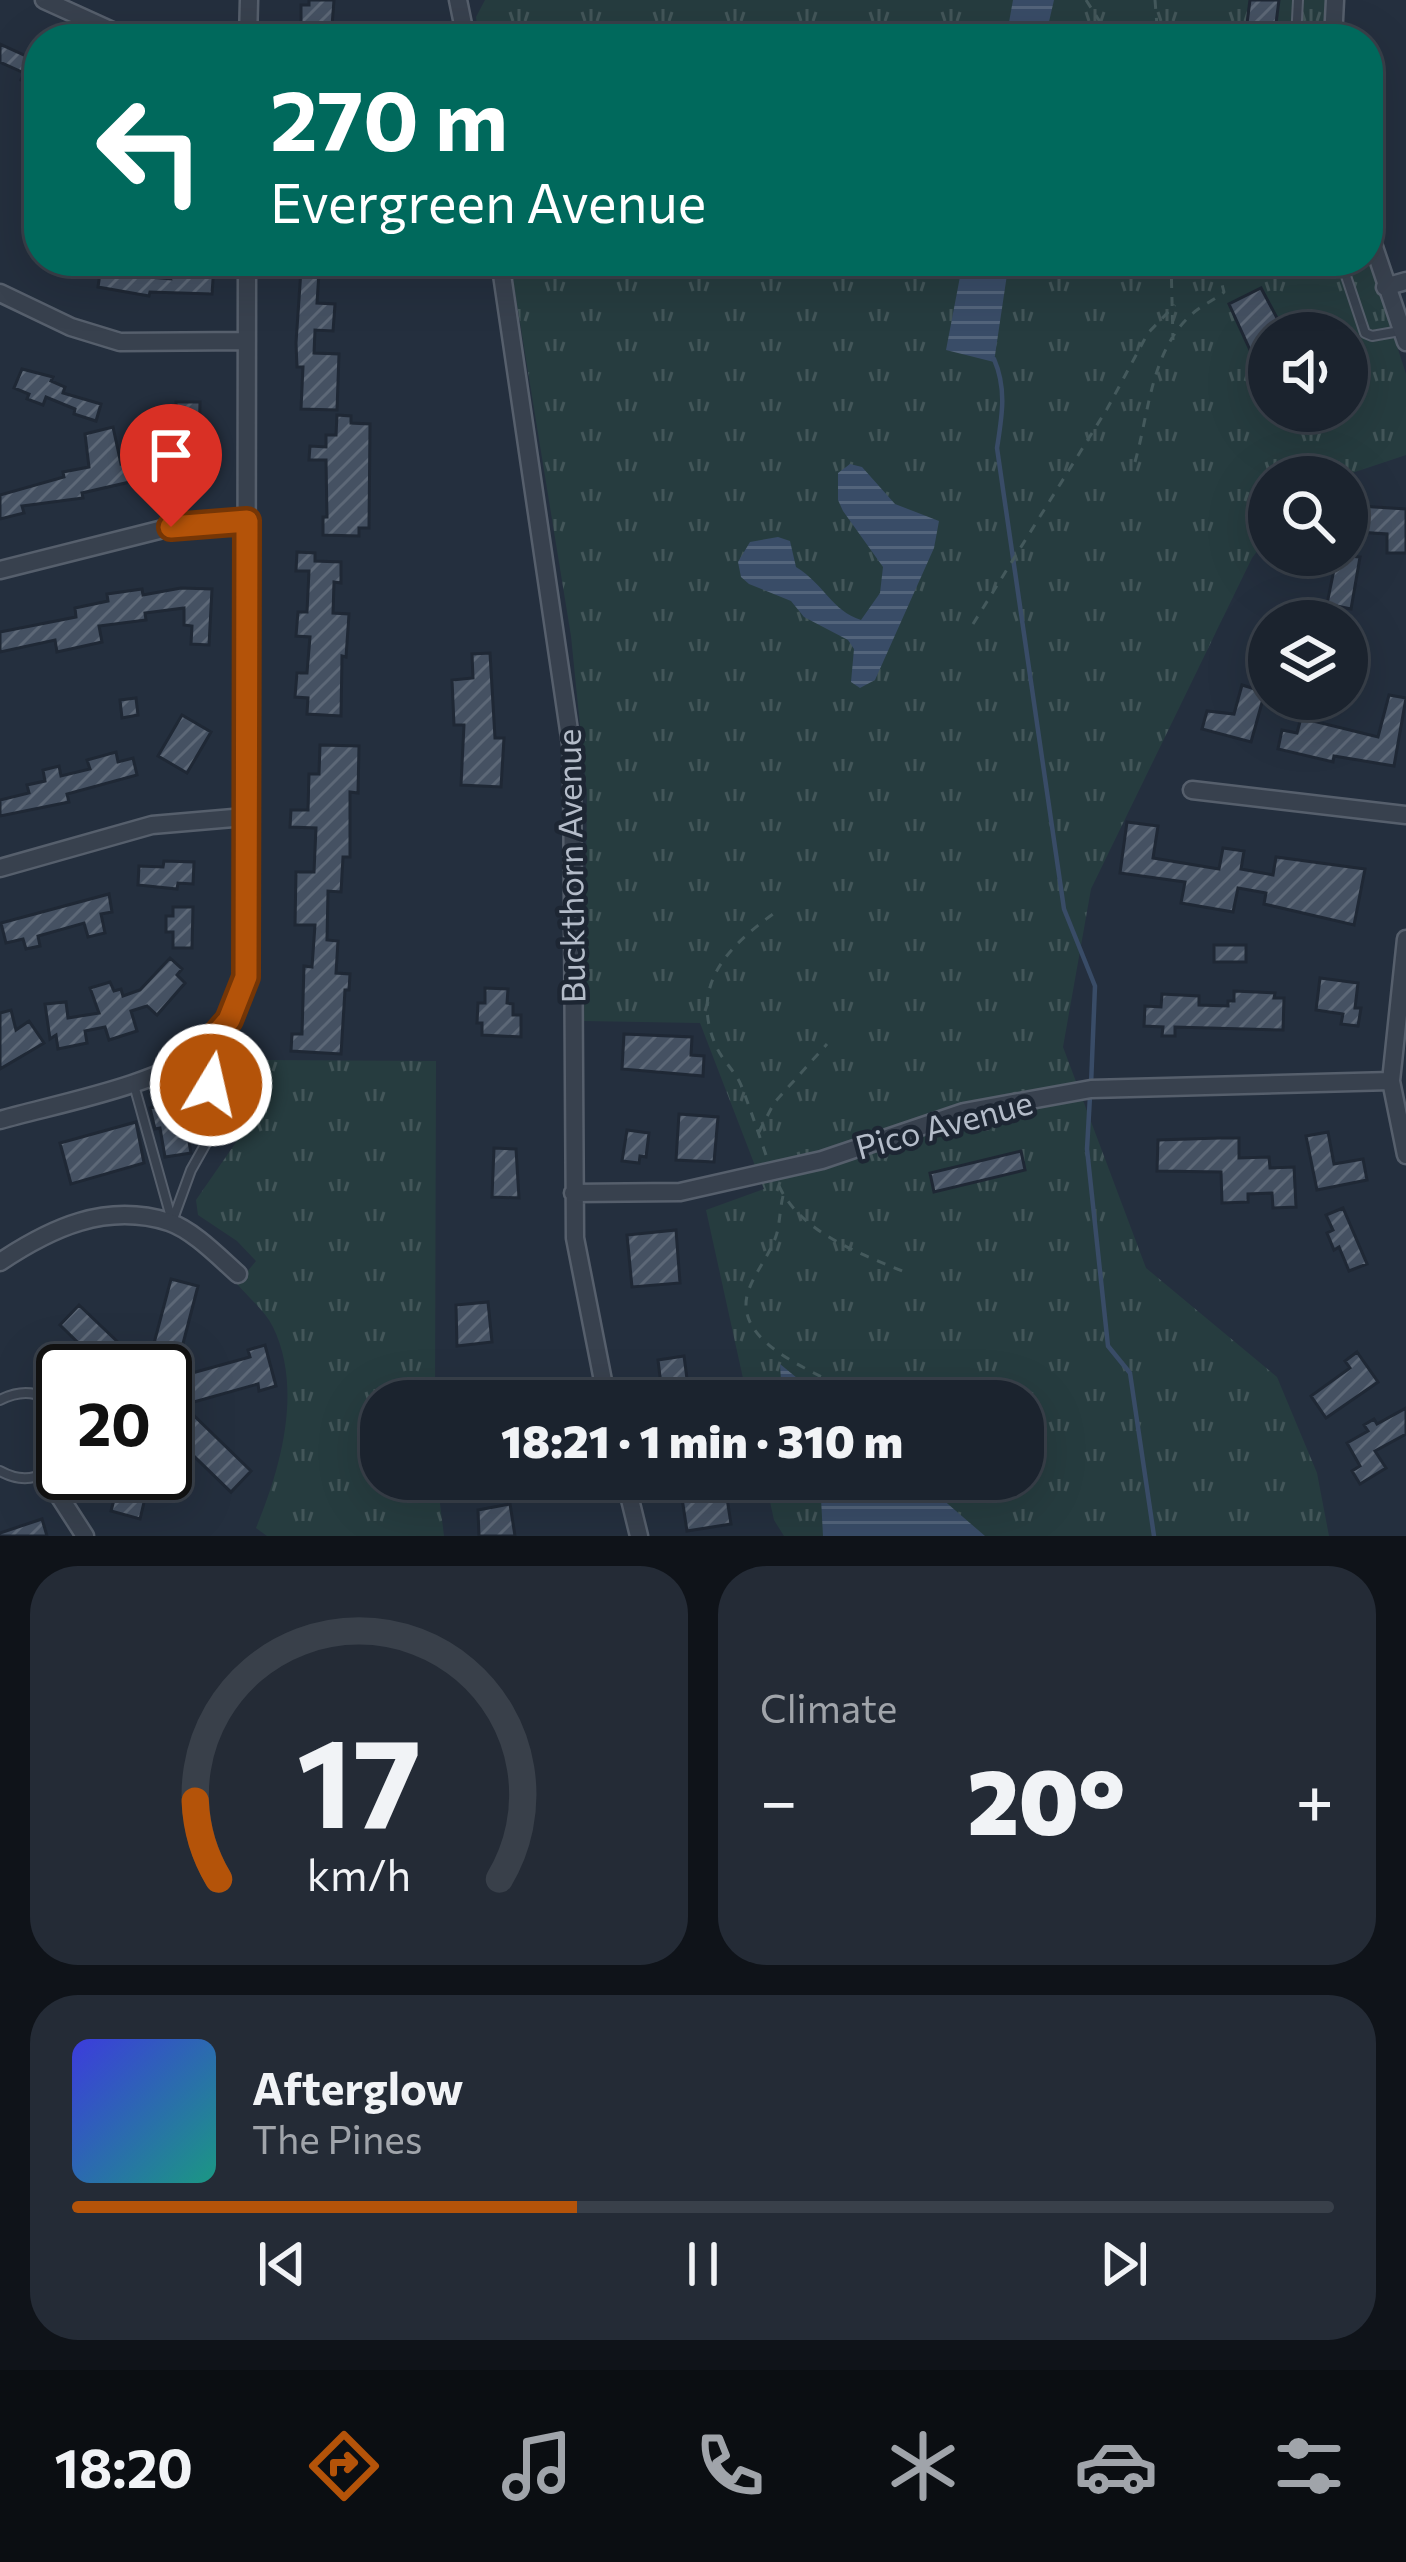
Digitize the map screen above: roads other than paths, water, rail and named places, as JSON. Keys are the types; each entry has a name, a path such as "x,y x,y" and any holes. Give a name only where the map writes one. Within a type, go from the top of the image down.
{"street":[{"path":"44,0 97,24"},
{"path":"0,1120 178,1066 204,1049 229,1020 246,977 247,276"},
{"name":"Buckthorn Avenue","path":"502,276 572,751 573,1193 580,1277 602,1380"},
{"path":"1382,276 1404,336"},
{"path":"1385,287 1406,281"},
{"path":"0,293 71,326 120,342 247,341"},
{"path":"0,570 171,527 247,521"},
{"path":"1192,790 1406,815"},
{"path":"0,868 152,824 244,817"},
{"path":"1406,939 1391,1081 1406,1155"},
{"name":"Pico Avenue","path":"573,1193 680,1192 822,1160 964,1112 1091,1089 1391,1081"},
{"path":"0,1262 52,1228 111,1214 172,1223 238,1274"},
{"path":"62,1500 85,1536"},
{"path":"630,1500 639,1536"}],"lane":[{"path":"1346,276 1365,333 1404,336"},
{"path":"172,1223 191,1170 218,1122 204,1049"},
{"path":"133,1081 172,1223"},
{"path":"0,1400 17,1393 36,1394"},
{"path":"0,1471 24,1479 36,1476"}],"water":[{"path":"1013,0 1054,0 1048,24 1009,24"},
{"path":"960,276 1007,276 994,362 946,350"},
{"path":"850,464 862,467 895,504 939,521 934,548 875,680 860,688 851,682 854,649 848,640 804,617 791,601 749,584 741,577 738,562 750,542 778,537 790,541 796,567 843,610 861,620 880,593 883,567 838,500 838,473"},
{"path":"780,1364 799,1380 781,1380"},
{"path":"821,1500 943,1500 985,1536 823,1536"}],"waterway":[{"path":"994,359 1002,392 997,448 1064,909 1095,986 1091,1085"},
{"path":"1090,1096 1087,1149 1108,1346 1130,1373 1154,1536"}]}
